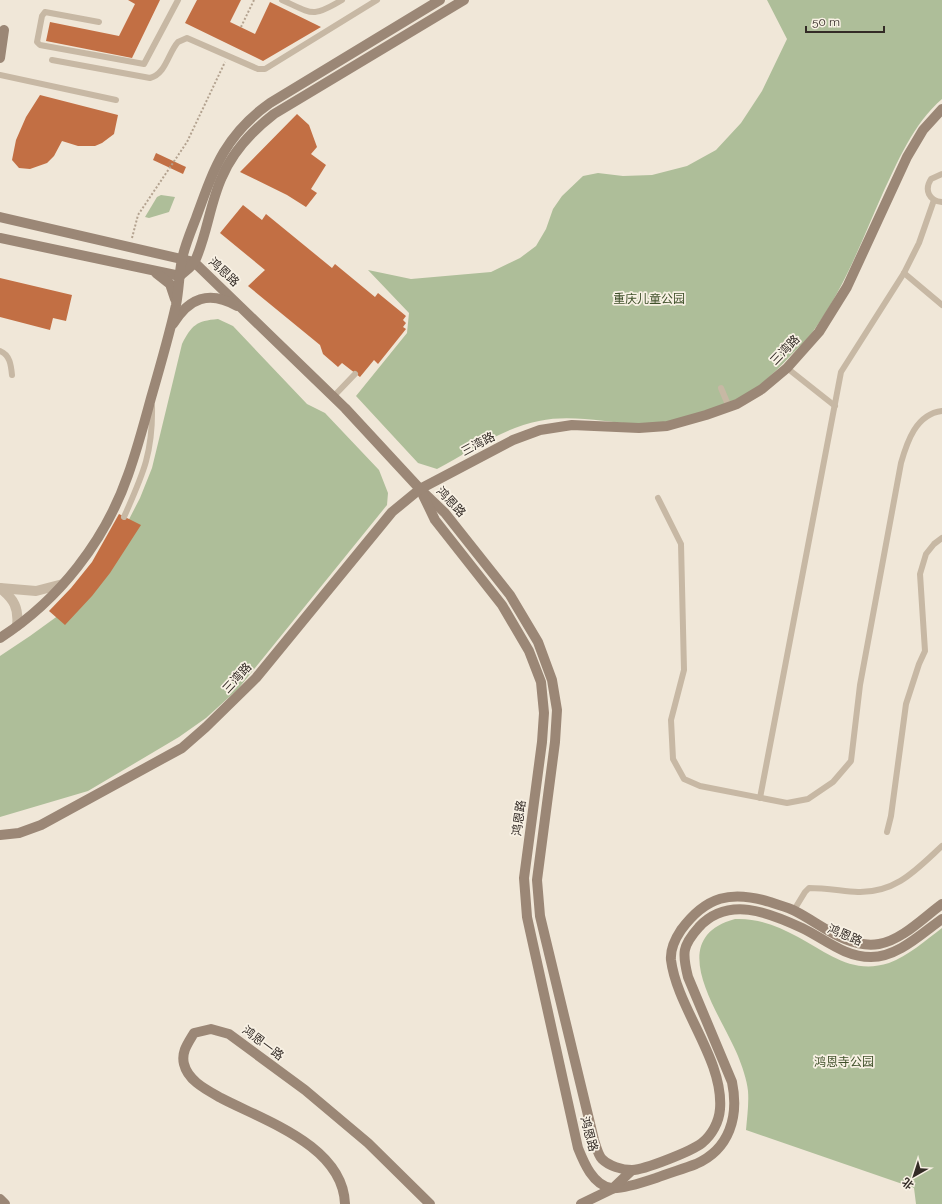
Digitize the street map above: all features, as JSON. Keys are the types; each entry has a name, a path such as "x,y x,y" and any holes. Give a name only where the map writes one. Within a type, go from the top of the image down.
{"main road":[{"path":"0,638 32,615 63,584 102,531 116,504 128,476 170,330 176,303 182,258 212,174 222,153 250,117 270,103 440,0"},
{"path":"194,262 221,177 231,158 246,139 259,126 280,111 464,0"},
{"path":"0,58 4,30"},
{"name":"三湾路","path":"0,835 19,833 41,825 182,748 206,727 256,678 392,512 420,490 512,440 540,430 572,425 639,428 667,426 729,407 762,389 787,368 819,332 847,287 907,157 923,130 942,109"},
{"name":"鸿恩路","path":"0,217 194,262 345,408 420,490 446,513 510,595 538,642 552,680 557,710 555,742 537,880 540,916 594,1140 601,1158 614,1167 632,1170 686,1152 702,1143 715,1128 720,1110 719,1092 713,1068 677,981 671,960 674,940 693,917 717,899 735,895 756,898 794,910 839,937 863,944 878,944 892,940 904,933 942,904"},
{"path":"0,238 180,276"},
{"name":"鸿恩路","path":"180,276 194,262"},
{"path":"152,271 170,284 176,303"},
{"path":"170,330 184,309 191,303 202,298 214,298 228,301 247,312"},
{"name":"鸿恩路","path":"420,490 436,520 502,605 529,651 542,682 544,712 542,742 524,878 527,917 578,1148 585,1166 596,1180 612,1189 640,1183 697,1163 722,1143 730,1128 735,1113 736,1099 732,1082 688,977 684,960 684,946 705,921 723,910 740,908 772,916 796,926 848,953 873,957 898,950 942,919"},
{"name":"鸿恩一路","path":"345,1204 345,1192 334,1170 322,1154 305,1141 208,1091 190,1077 183,1063 184,1048 194,1034 211,1029 229,1034 305,1090 368,1143 430,1204"},
{"path":"581,1204 612,1189 632,1170"},
{"path":"0,1199 4,1204"}],"street":[{"path":"0,588 36,591 63,584"},
{"path":"0,588 10,596 16,605 18,615 17,626"}],"lane":[{"path":"99,22 46,12 42,16 37,42 40,45 142,65 147,62 178,0"},
{"path":"282,0 308,12 316,13 323,11 342,0"},
{"path":"52,60 150,78 155,77 162,70 178,42 187,38 258,69 265,69 377,0"},
{"path":"0,75 116,100"},
{"path":"942,174 934,176 929,183 928,191 934,200 942,202"},
{"path":"760,798 841,372 904,273 919,243 934,200"},
{"path":"904,273 942,305"},
{"path":"0,351 9,358 12,375"},
{"path":"787,368 835,406"},
{"path":"333,397 355,374"},
{"path":"721,388 729,407"},
{"path":"124,517 142,478 149,457 153,432 151,397"},
{"path":"658,498 681,544 684,670 671,720 673,759 684,779 700,786 787,803 808,799 833,782 851,761 860,685 901,464 908,441 922,420 933,412 942,411"},
{"path":"887,832 892,816 906,704 925,651 920,574 926,554 934,544 942,538"},
{"path":"794,910 809,888 859,892 882,890 892,886 913,873 942,846"}],"path":[{"path":"241,27 254,0"},
{"path":"130,246 138,216 187,142 222,68"}],"green space":[{"name":"重庆儿童公园","path":"767,0 942,0 942,99 914,131 894,169 860,247 843,281 825,314 812,333 759,386 732,402 702,414 670,422 654,424 564,418 539,421 526,424 499,435 437,469 418,463 356,396 407,333 409,313 368,270 411,279 491,272 520,258 536,246 546,229 553,209 562,196 583,176 598,173 623,176 652,175 687,166 716,150 741,123 762,91 787,39"},
{"path":"161,195 175,197 169,212 149,218 145,217 157,197"},
{"path":"218,319 233,326 307,404 325,413 379,470 388,493 387,505 238,689 206,718 179,737 88,791 0,817 0,656 59,615 123,531 140,498 152,468 182,344 189,332 196,325 204,321"},
{"name":"鸿恩寺公园","path":"735,919 760,921 775,926 841,960 863,966 876,966 896,960 917,947 942,928 942,1204 916,1204 914,1188 746,1130 748,1096 743,1069 710,999 703,979 699,960 702,943 713,929"}],"building":[{"path":"128,0 160,0 132,58 46,41 50,22 119,36 135,4"},
{"path":"197,0 241,0 230,22 255,34 270,2 321,27 263,61 185,23"},
{"path":"40,95 118,115 114,134 102,143 95,146 78,146 62,141 54,156 47,163 30,169 19,168 12,160 16,140 26,117"},
{"path":"297,114 309,125 317,147 311,154 326,165 311,189 317,193 306,207 287,195 240,172"},
{"path":"156,153 186,167 183,174 153,160"},
{"path":"243,205 262,220 266,214 332,268 335,264 375,297 378,293 406,316 403,320 406,323 403,327 406,329 378,364 374,360 360,377 342,363 338,367 323,354 320,345 248,286 265,270 220,233"},
{"path":"0,278 72,295 66,321 53,318 50,330 0,317"},
{"path":"119,514 141,525 110,573 92,596 65,625 49,611 71,588 92,562"}]}
